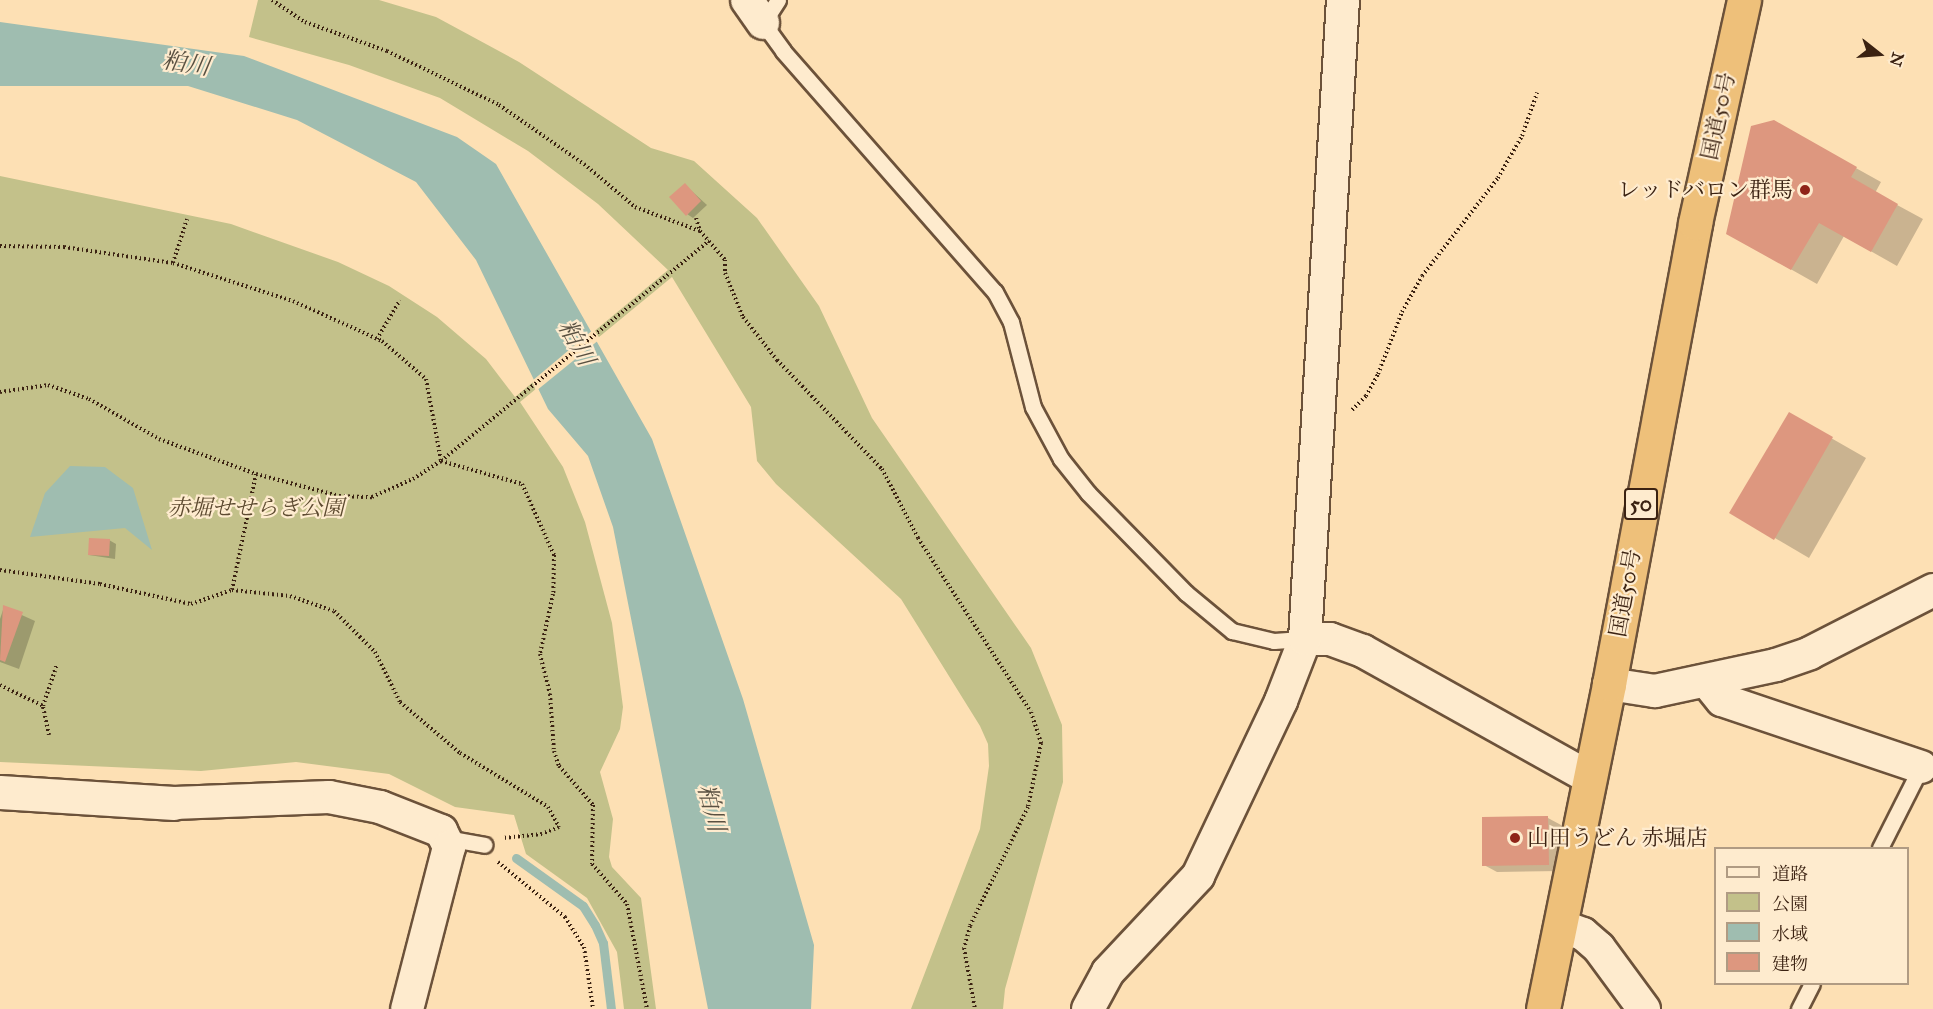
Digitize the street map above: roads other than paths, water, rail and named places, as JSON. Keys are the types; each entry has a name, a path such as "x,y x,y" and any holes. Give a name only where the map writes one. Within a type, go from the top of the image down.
{"highway":[{"name":"国道50号","path":"1543,1009 1609,684 1695,223 1744,0"}],"street":[{"path":"1088,1009 1108,972 1198,876 1281,701 1305,639 1343,0"},
{"path":"1609,684 1655,691 1708,683 1794,660 1933,590"},
{"path":"1305,639 1330,639 1363,651 1590,778"},
{"path":"1708,683 1722,700 1921,767"},
{"path":"0,792 174,803 349,799 407,815 441,831 449,847 407,1009"},
{"path":"1560,926 1583,934 1599,948 1644,1009"}],"lane":[{"path":"763,8 783,51 996,292 1011,322 1033,407 1061,459 1088,493 1186,593 1232,631 1274,641 1305,639"},
{"path":"1882,847 1921,767"},
{"path":"446,838 484,845"},
{"path":"1799,1009 1811,985"}],"water":[{"name":"粕川","path":"0,22 244,56 457,137 496,164 652,439 743,699 814,945 811,1009 708,1009 613,527 588,456 548,409 476,260 416,182 297,120 188,86 0,86"},
{"path":"70,466 105,467 133,488 152,550 125,528 30,537 45,493"}],"waterway":[{"path":"516,858 583,906 595,925 603,943 611,1009"}],"place":[{"name":"レッドバロン群馬","path":"1805,190"},
{"name":"山田うどん 赤堀店","path":"1515,838"}],"park label":[{"name":"赤堀せせらぎ公園","path":"256,508"}]}
